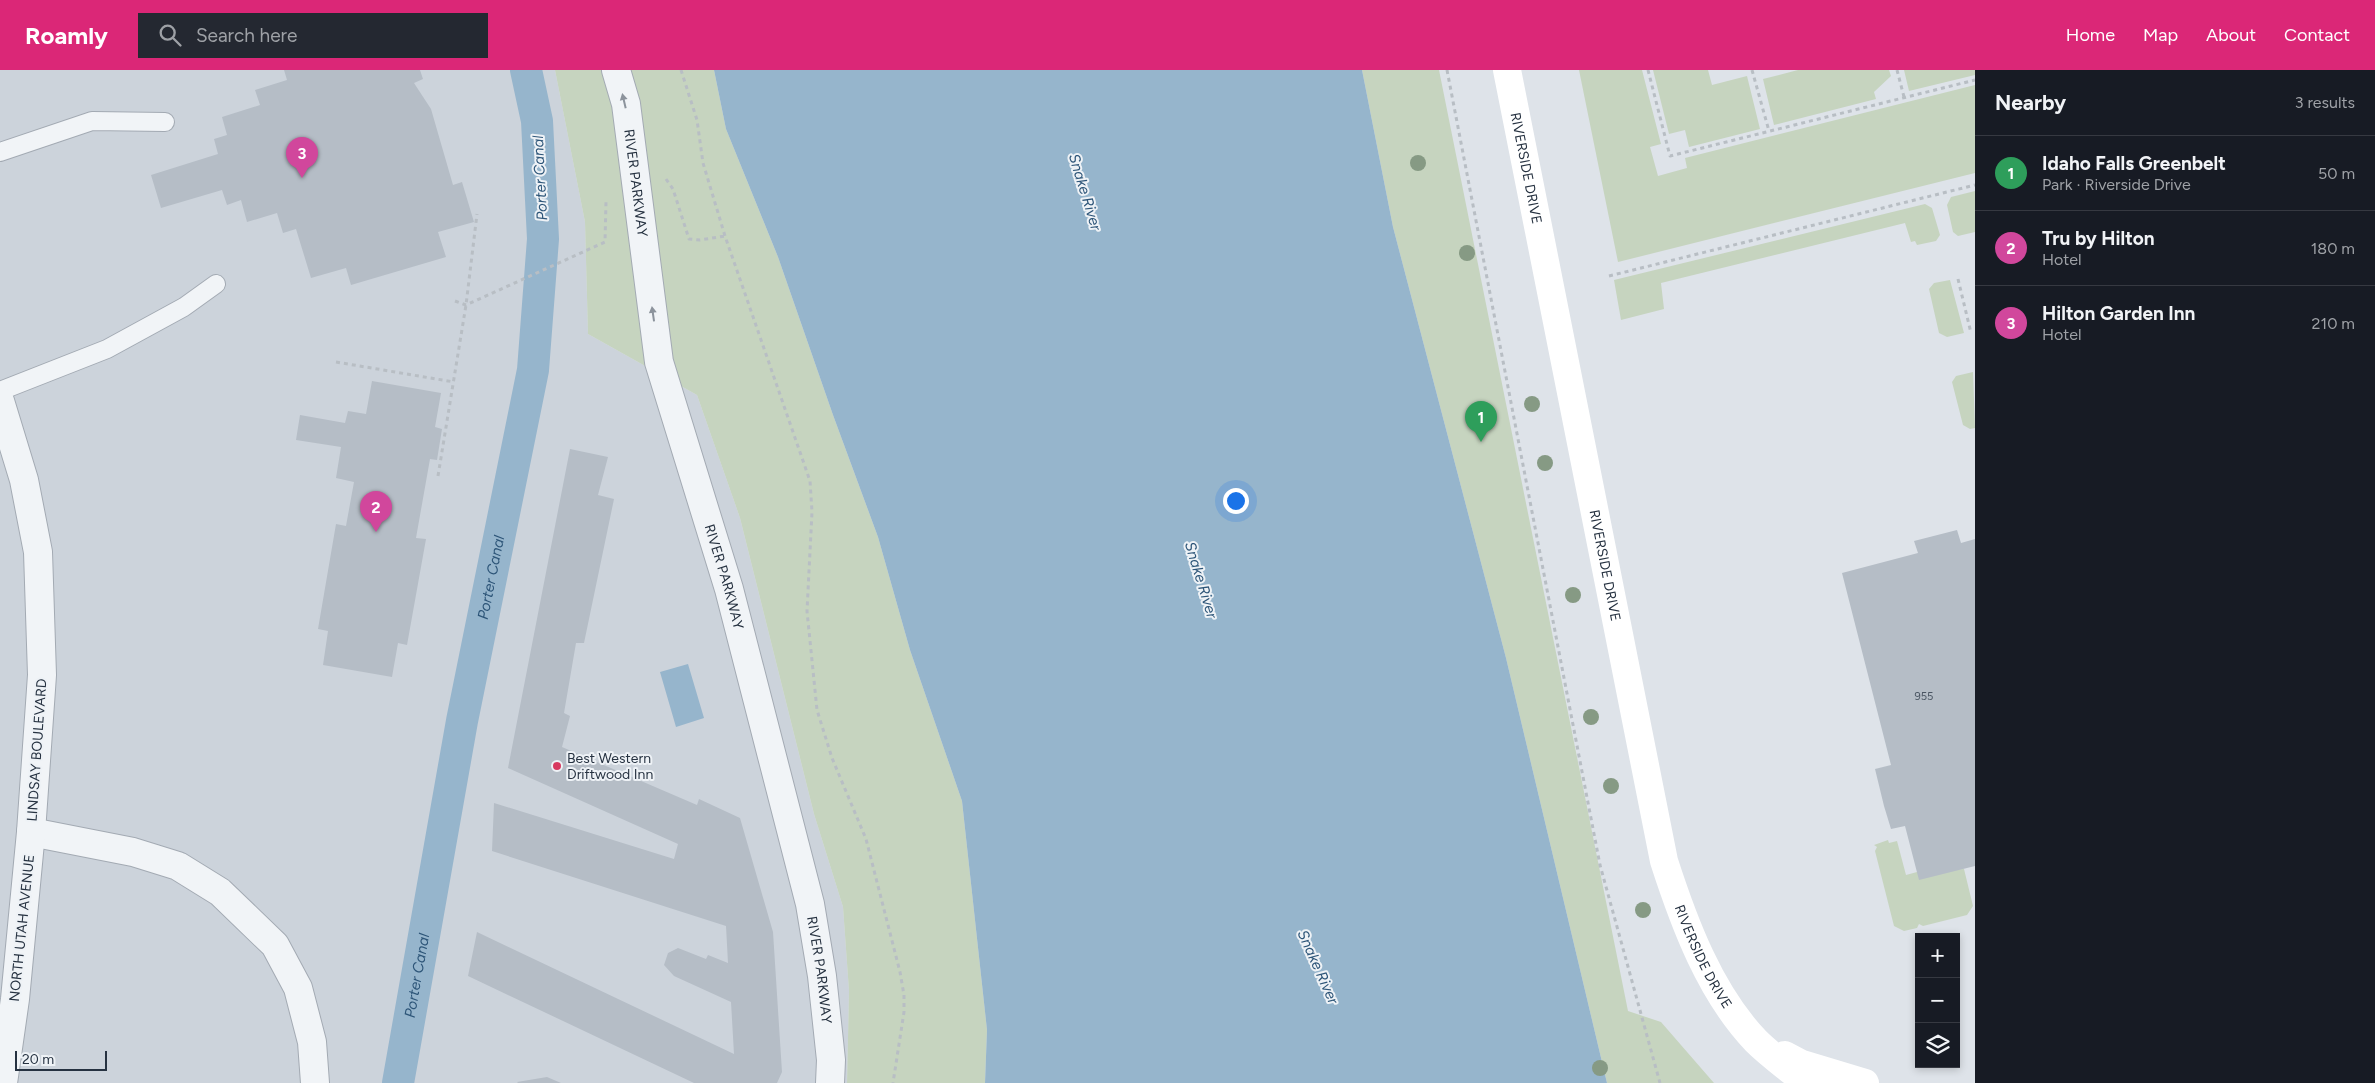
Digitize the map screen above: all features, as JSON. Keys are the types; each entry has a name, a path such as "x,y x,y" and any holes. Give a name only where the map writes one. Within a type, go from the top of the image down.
{"main road":[{"name":"RIVERSIDE DRIVE","path":"1507,70 1664,861 1680,911 1710,973 1733,1012 1757,1041 1806,1083"},
{"name":"RIVERSIDE DRIVE","path":"1757,1041 1802,1064 1865,1083"}],"street":[{"name":"RIVER PARKWAY","path":"616,70 626,104 660,362 729,589 810,904 822,976 831,1060 830,1083"},
{"name":"LINDSAY BOULEVARD","path":"0,401 24,480 38,552 42,675 31,832 134,852 178,866 220,892 275,945 298,988 312,1042 315,1083"},
{"name":"NORTH UTAH AVENUE","path":"3,1083 15,1000 31,832"}],"lane":[{"path":"0,152 92,121 165,122"},
{"path":"0,391 108,349 184,307 216,284"}],"path":[{"path":"681,70 698,120 703,163 725,236 810,481 812,512 807,611 818,710 832,758 866,839 900,972 904,995 904,1012 893,1083"},
{"path":"1447,70 1600,865 1660,1083"},
{"path":"1648,70 1670,156 1975,80"},
{"path":"1752,70 1769,131"},
{"path":"1897,70 1904,97"},
{"path":"661,175 673,188 689,239 700,240 725,236"},
{"path":"1609,276 1975,185"},
{"path":"455,301 466,305 605,242 606,198"},
{"path":"438,476 466,305 477,214"},
{"path":"1958,279 1972,333"},
{"path":"336,362 454,382"}],"shaded area":[{"path":"0,70 555,70 585,222 588,334 697,395 740,518 814,814 843,907 849,991 847,1083 0,1083"}],"green space":[{"path":"555,70 714,70 726,129 778,257 878,537 910,650 962,801 987,1030 985,1083 847,1083 849,991 843,907 814,814 740,518 697,395 588,334 585,222"},
{"path":"1362,70 1439,70 1628,1011 1661,1022 1714,1083 1607,1083 1506,658 1393,227"},
{"path":"1579,70 1642,70 1661,144 1650,147 1658,176 1687,168 1685,158 1975,85 1975,173 1618,262"},
{"path":"1653,70 1708,70 1712,85 1747,76 1760,129 1689,147 1685,130 1669,134"},
{"path":"1798,70 1889,70 1891,76 1874,92 1876,99 1774,125 1763,79"},
{"path":"1904,70 1975,70 1975,75 1909,91"},
{"path":"1975,191 1975,232 1958,236 1953,232 1947,205 1951,197"},
{"path":"1925,204 1932,208 1940,235 1936,241 1917,245 1915,241 1911,242 1905,223 1661,283 1664,309 1621,320 1614,280"},
{"path":"1950,280 1964,333 1947,337 1939,333 1929,289 1934,283"},
{"path":"1973,372 1975,428 1970,429 1963,425 1952,382 1956,376"},
{"path":"1888,840 1889,843 1897,841 1906,875 1917,872 1964,869 1973,906 1967,915 1923,926 1919,924 1917,928 1904,931 1894,926 1875,851 1877,847 1874,845"}],"water":[{"name":"Snake River","path":"714,70 1362,70 1393,227 1506,658 1607,1083 985,1083 987,1030 962,801 910,650 878,537 778,257 726,129"},
{"path":"688,664 704,718 676,727 660,672"}],"building":[{"path":"284,70 420,70 423,79 414,83 431,109 453,185 462,182 474,222 438,232 446,257 351,285 346,268 311,278 296,229 283,233 277,213 247,222 241,200 227,205 222,190 161,208 151,175 218,154 214,139 227,135 222,117 260,105 255,90 287,80"},
{"path":"372,381 441,393 435,427 442,429 437,460 430,459 416,538 426,539 407,645 398,643 392,677 323,665 328,631 318,629 336,524 346,526 354,482 336,478 341,447 296,440 300,415 345,423 348,411 366,414"},
{"name":"Best Western Driftwood Inn","path":"570,449 608,457 598,495 614,499 584,643 576,643 564,713 570,716 562,747 697,805 699,799 740,818 773,932 782,1072 777,1083 694,1083 468,976 477,932 734,1054 731,1002 674,976 664,965 668,953 678,948 706,959 708,955 728,963 726,926 492,851 494,803 674,859 678,844 508,768"},
{"path":"1957,530 1961,543 1975,539 1975,866 1919,880 1905,826 1891,829 1884,806 1875,769 1891,765 1842,573 1918,553 1914,541"},
{"path":"547,1077 561,1083 517,1082"}],"waterway":[{"name":"Porter Canal","path":"398,1083 462,721 533,370 543,239 537,121 526,70"}],"place":[{"name":"Hilton Garden Inn","path":"302,178"},
{"name":"Idaho Falls Greenbelt","path":"1481,442"},
{"name":"Tru by Hilton","path":"376,532"},
{"name":"Best Western Driftwood Inn","path":"557,766"}]}
